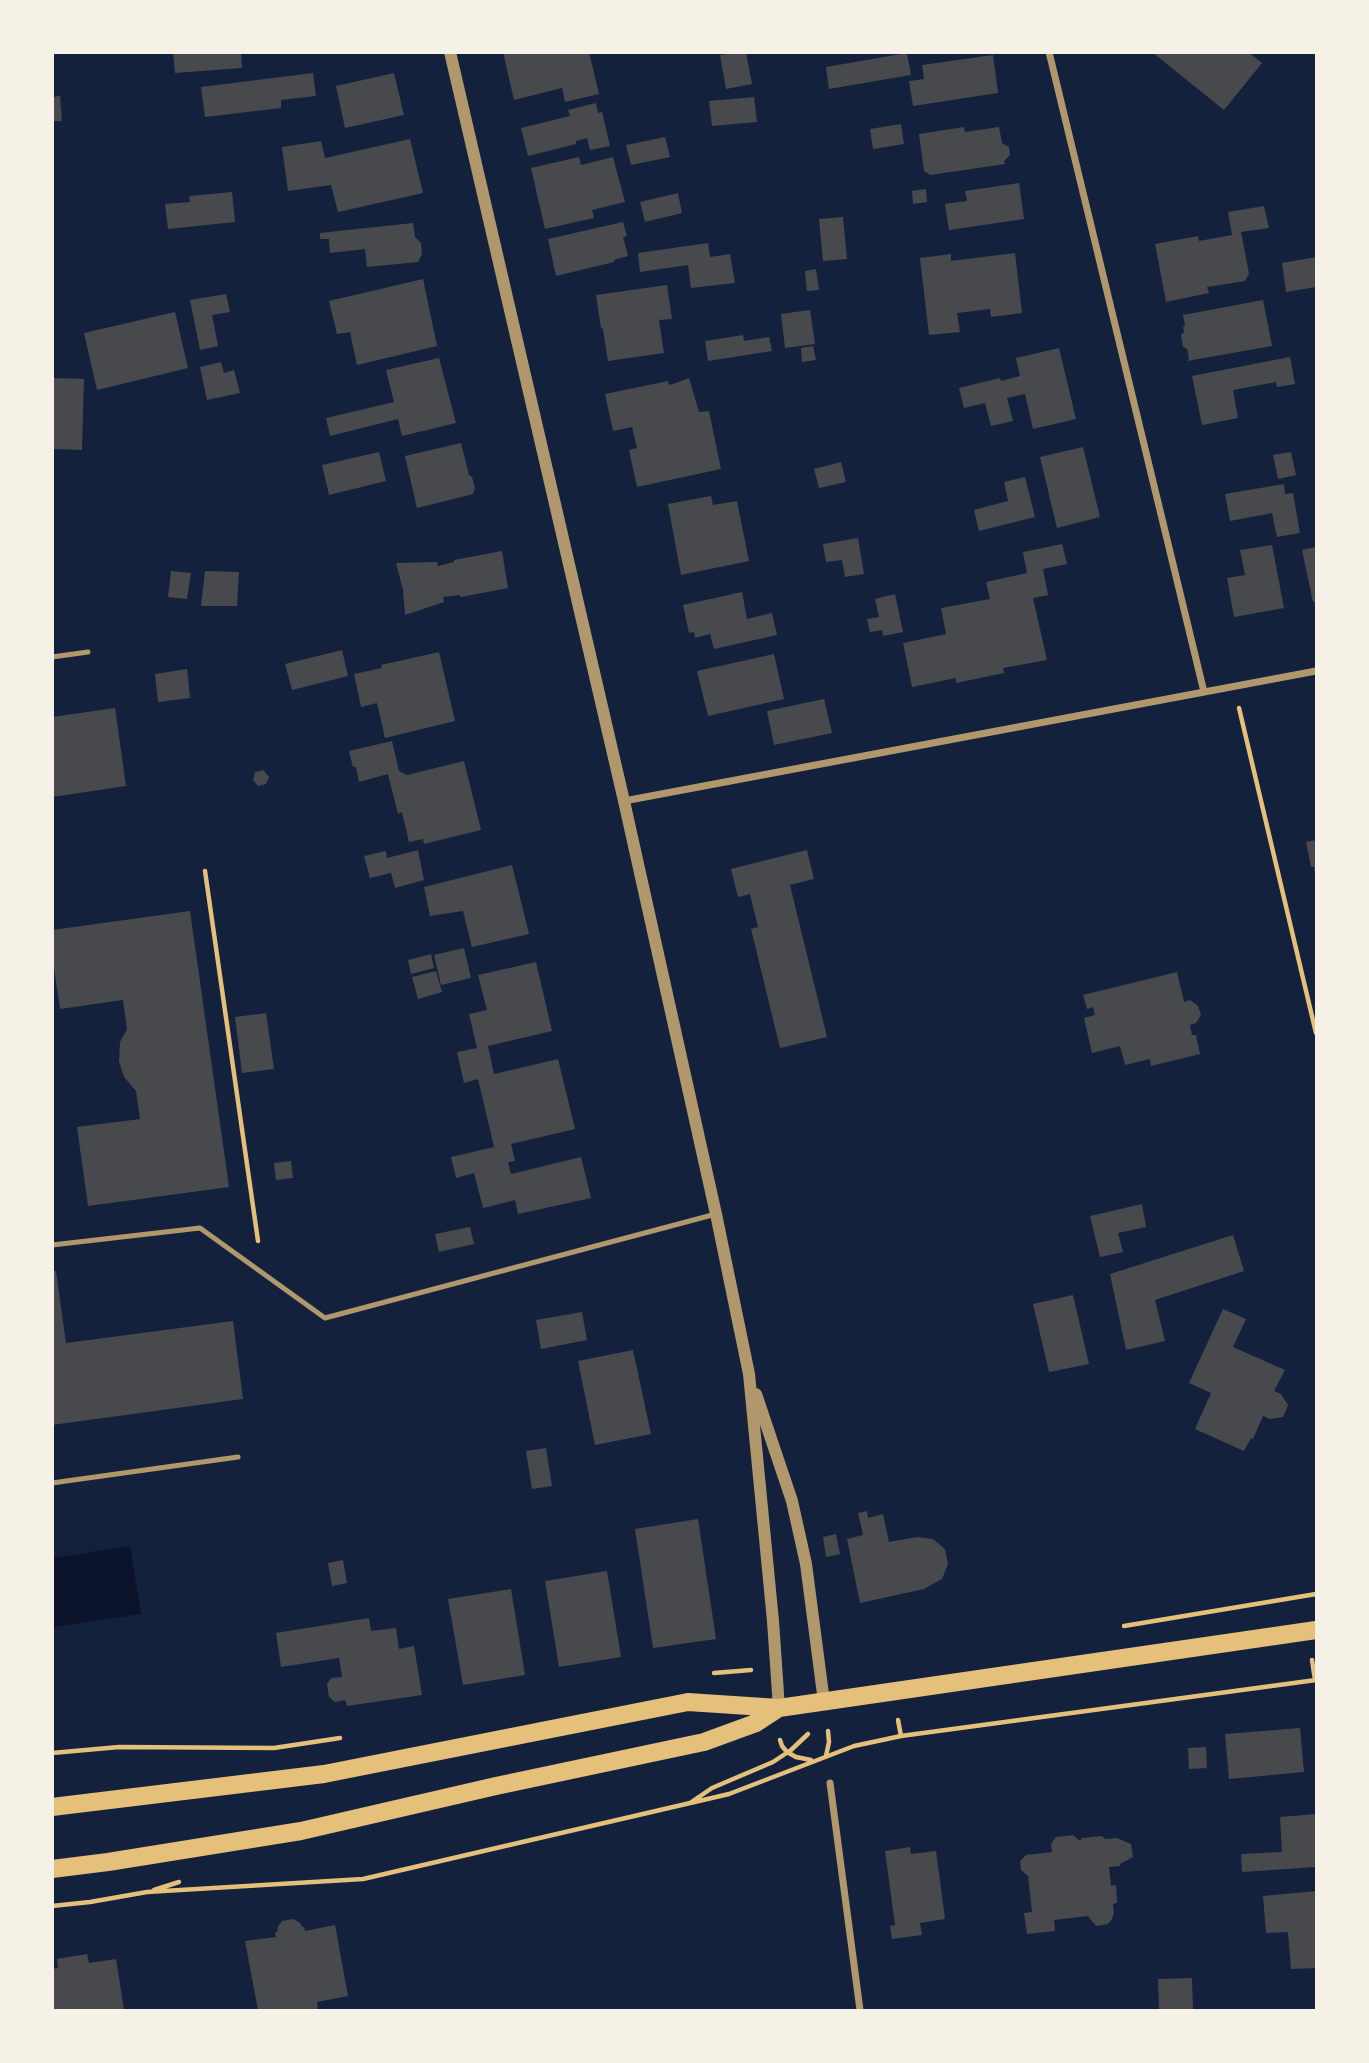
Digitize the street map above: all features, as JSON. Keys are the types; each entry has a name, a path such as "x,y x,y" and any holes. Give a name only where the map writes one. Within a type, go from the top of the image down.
{"main road":[{"path":"52,1807 324,1774 688,1702 779,1708 1317,1630"},
{"path":"52,1869 301,1831 704,1742 756,1723 779,1708"}],"street":[{"path":"450,52 624,801 749,1374 779,1708"},
{"path":"1049,52 1204,692"},
{"path":"624,801 1317,671"},
{"path":"749,1374 779,1458 795,1514 806,1564 824,1702"},
{"path":"830,1783 860,2011"}],"lane":[{"path":"52,657 88,652"},
{"path":"52,1245 200,1228 325,1318 716,1214"},
{"path":"52,1483 238,1458"}],"path":[{"path":"1234,687 1317,1033"},
{"path":"205,871 262,1274"},
{"path":"52,1906 146,1892 363,1879 688,1805 729,1794 854,1746 901,1736 1317,1680"},
{"path":"52,1753 120,1747 274,1748"},
{"path":"688,1805 712,1788 773,1762 787,1752 806,1760 817,1760"}],"water":[{"path":"130,1546 141,1614 53,1627 53,1558"}],"building":[{"path":"173,52 241,52 242,68 175,73"},
{"path":"503,52 589,52 599,94 565,102 562,88 514,100"},
{"path":"746,52 752,84 726,89 720,55"},
{"path":"1152,52 1248,52 1262,63 1224,110"},
{"path":"907,53 911,75 829,89 826,67"},
{"path":"993,55 998,93 913,106 909,81 924,79 922,65"},
{"path":"313,73 316,96 281,100 281,108 205,117 201,87"},
{"path":"394,73 404,115 345,128 336,86"},
{"path":"60,96 62,121 52,121 52,97"},
{"path":"754,97 757,122 712,126 709,101"},
{"path":"596,103 598,113 602,112 610,146 590,150 587,138 576,141 576,144 528,156 521,128 570,116 568,110"},
{"path":"901,124 904,144 873,149 870,129"},
{"path":"964,127 965,132 999,127 1002,143 1009,147 1010,155 1004,161 1005,164 930,175 924,171 919,134"},
{"path":"665,137 670,157 631,165 626,145"},
{"path":"410,139 423,193 338,212 331,185 288,191 282,147 321,141 325,158"},
{"path":"579,157 581,165 613,157 625,202 592,210 594,218 545,229 531,168"},
{"path":"1019,183 1024,219 949,230 945,204 967,201 965,191"},
{"path":"926,189 927,202 913,204 912,191"},
{"path":"232,192 235,222 168,229 165,204 190,202 189,196"},
{"path":"678,193 682,213 645,222 640,202"},
{"path":"1264,206 1269,228 1241,232 1249,274 1245,281 1207,287 1209,293 1166,302 1155,244 1198,236 1199,241 1232,235 1228,212"},
{"path":"843,217 847,259 823,261 819,219"},
{"path":"623,222 627,236 623,237 628,256 556,276 548,239"},
{"path":"413,223 415,237 421,243 422,254 418,262 367,267 365,249 330,253 329,239 320,239 320,233"},
{"path":"708,243 710,257 730,254 735,283 691,288 688,265 640,272 638,253"},
{"path":"1015,253 1022,313 991,317 990,309 957,313 960,332 929,335 920,258 951,254 951,261"},
{"path":"1316,257 1316,287 1286,292 1282,263"},
{"path":"816,269 819,290 807,291 805,271"},
{"path":"423,279 437,346 357,365 350,332 337,334 329,301"},
{"path":"667,285 672,319 659,320 664,353 608,361 596,295"},
{"path":"226,294 230,312 212,315 218,346 200,350 190,300"},
{"path":"1263,300 1272,346 1187,361 1187,349 1183,347 1181,335 1185,326 1183,315"},
{"path":"810,310 815,344 785,348 781,314"},
{"path":"175,312 188,368 97,390 84,333"},
{"path":"743,335 744,341 769,337 772,351 708,361 705,341"},
{"path":"813,346 816,360 802,362 801,348"},
{"path":"1059,348 1076,419 1033,429 1025,394 1007,398 1013,421 991,426 985,403 964,408 959,388 1020,376 1016,358"},
{"path":"1290,357 1295,384 1277,387 1276,382 1233,390 1238,418 1202,425 1192,376"},
{"path":"439,358 456,423 402,436 398,419 330,436 326,418 394,402 386,370"},
{"path":"221,362 224,373 234,370 240,393 207,400 200,367"},
{"path":"52,378 84,379 82,450 52,449"},
{"path":"689,378 699,412 709,411 721,469 637,487 629,450 637,448 632,427 613,431 605,394 668,381 669,385"},
{"path":"461,443 475,488 473,494 417,508 405,456"},
{"path":"1083,447 1100,517 1057,528 1040,457"},
{"path":"379,452 386,481 329,495 322,465"},
{"path":"1291,452 1296,475 1278,479 1273,455"},
{"path":"841,462 846,482 819,488 814,469"},
{"path":"1025,477 1035,517 979,531 974,510 1008,501 1004,482"},
{"path":"1284,484 1285,494 1293,493 1300,533 1277,537 1272,513 1230,521 1225,494"},
{"path":"711,496 713,505 737,501 749,561 681,575 668,504"},
{"path":"858,538 864,574 845,577 842,560 826,562 823,544"},
{"path":"1062,544 1067,564 1043,569 1048,595 1033,598 1047,660 1003,668 1004,673 956,683 956,678 912,687 903,643 946,634 941,608 990,599 986,582 1027,573 1023,552"},
{"path":"1272,545 1284,608 1234,617 1227,578 1245,575 1240,550"},
{"path":"1316,547 1316,602 1313,602 1302,550"},
{"path":"502,551 508,588 461,597 443,597 444,602 405,615 403,590 396,563 437,562 438,566 454,560"},
{"path":"171,571 191,573 187,599 168,597"},
{"path":"205,571 239,572 237,606 201,606"},
{"path":"742,592 747,619 772,613 777,635 714,649 710,634 695,638 694,632 689,633 683,605"},
{"path":"895,594 903,632 883,636 882,630 870,632 867,619 879,617 875,599"},
{"path":"342,650 348,676 292,690 285,664"},
{"path":"439,652 455,721 385,738 377,703 361,707 354,674"},
{"path":"774,654 784,699 708,716 697,671"},
{"path":"187,669 190,698 158,702 155,674"},
{"path":"824,699 832,733 774,745 767,711"},
{"path":"115,708 126,786 52,797 52,717"},
{"path":"392,741 399,771 407,775 464,761 481,830 424,844 423,839 409,842 402,812 398,814 388,774 359,782 349,751"},
{"path":"263,770 269,777 266,784 258,786 253,780 255,772"},
{"path":"1316,840 1316,875 1315,875 1306,842"},
{"path":"418,850 424,880 395,888 391,873 370,878 364,856 386,851 387,858"},
{"path":"807,850 814,879 790,885 827,1037 780,1048 751,929 758,927 750,894 738,897 731,869"},
{"path":"512,865 529,934 472,947 463,911 430,916 424,887"},
{"path":"190,911 229,1187 88,1206 77,1127 140,1119 136,1091 124,1077 119,1061 120,1042 127,1029 123,1000 60,1009 52,954 52,930"},
{"path":"464,948 471,978 441,985 434,955"},
{"path":"431,954 434,968 411,974 408,960"},
{"path":"536,962 552,1031 488,1046 494,1074 558,1059 575,1129 511,1144 515,1161 508,1162 511,1174 581,1157 591,1198 518,1214 515,1200 483,1208 474,1173 456,1178 451,1157 494,1147 478,1079 464,1083 457,1052 477,1048 469,1014 487,1010 478,975"},
{"path":"436,971 442,992 418,999 412,977"},
{"path":"1177,972 1184,1002 1190,1000 1198,1006 1201,1015 1196,1023 1190,1025 1192,1035 1196,1035 1200,1054 1151,1066 1150,1059 1125,1065 1120,1046 1092,1053 1084,1018 1095,1015 1093,1007 1087,1009 1083,995"},
{"path":"266,1013 274,1069 242,1073 235,1017"},
{"path":"291,1161 293,1178 276,1180 274,1163"},
{"path":"1142,1204 1146,1227 1118,1233 1123,1252 1100,1257 1090,1216"},
{"path":"470,1227 474,1244 439,1252 435,1234"},
{"path":"1233,1235 1244,1271 1155,1300 1165,1341 1126,1350 1110,1274"},
{"path":"52,1271 56,1271 66,1343 233,1321 243,1399 52,1425"},
{"path":"1073,1295 1089,1364 1049,1372 1033,1304"},
{"path":"1223,1309 1246,1319 1233,1347 1285,1370 1274,1391 1281,1394 1288,1405 1283,1417 1270,1419 1263,1416 1253,1439 1251,1438 1244,1451 1195,1429 1211,1393 1189,1383"},
{"path":"582,1312 587,1340 541,1349 536,1320"},
{"path":"633,1350 651,1434 595,1445 578,1361"},
{"path":"546,1448 552,1486 532,1489 526,1451"},
{"path":"867,1511 868,1518 883,1514 889,1542 917,1537 933,1539 945,1549 948,1564 942,1579 924,1589 860,1603 847,1539 863,1535 858,1513"},
{"path":"698,1519 716,1639 653,1648 635,1529"},
{"path":"836,1534 840,1554 826,1557 823,1537"},
{"path":"343,1560 347,1583 332,1586 328,1563"},
{"path":"607,1571 621,1657 559,1667 545,1581"},
{"path":"511,1589 525,1675 463,1685 448,1599"},
{"path":"369,1618 371,1631 396,1628 399,1649 414,1646 422,1695 347,1706 345,1700 335,1702 329,1697 327,1684 331,1678 342,1677 339,1658 281,1667 276,1633"},
{"path":"1300,1728 1304,1772 1229,1779 1225,1734"},
{"path":"1206,1747 1207,1768 1189,1769 1188,1748"},
{"path":"1316,1814 1316,1867 1242,1872 1241,1854 1282,1852 1280,1817"},
{"path":"1073,1835 1080,1841 1082,1838 1102,1836 1131,1844 1133,1857 1120,1866 1109,1867 1111,1886 1116,1885 1117,1903 1113,1904 1112,1919 1108,1924 1096,1926 1088,1916 1054,1920 1055,1931 1027,1934 1024,1913 1032,1912 1028,1876 1021,1870 1020,1861 1026,1855 1052,1852 1051,1844 1056,1837"},
{"path":"910,1847 911,1854 936,1851 945,1919 920,1923 922,1935 892,1939 890,1926 895,1925 885,1851"},
{"path":"1316,1891 1316,1968 1291,1969 1288,1932 1266,1933 1263,1896"},
{"path":"294,1919 305,1931 335,1925 348,1996 317,2002 318,2010 258,2010 245,1941 276,1937 275,1932 278,1932 277,1928 282,1921"},
{"path":"87,1954 89,1963 116,1959 124,2010 52,2010 52,1969 58,1968 57,1959"},
{"path":"1192,1978 1193,2010 1159,2010 1158,1979"}]}
